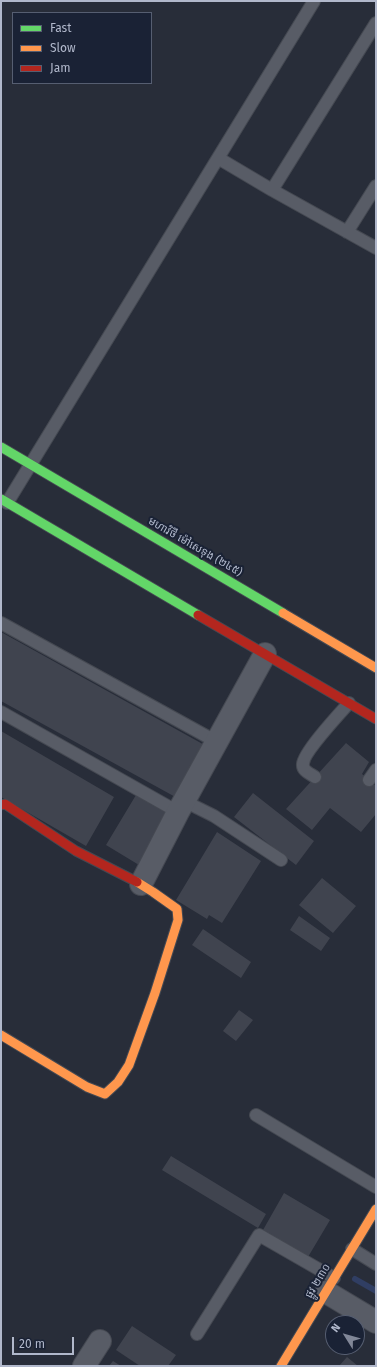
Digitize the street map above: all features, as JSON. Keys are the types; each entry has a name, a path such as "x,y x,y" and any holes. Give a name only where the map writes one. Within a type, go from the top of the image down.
{"main road":[{"name":"មហាវិថី ម៉ៅសេទុង (២៤៥)","path":"1,448 376,668"},
{"path":"4,501 376,719"},
{"path":"1,805 5,804 76,851 141,884 169,902 177,909 178,920 155,993 129,1065 118,1082 105,1094 87,1087 1,1035"},
{"name":"ផ្លូវ ២៣០","path":"281,1366 376,1209"}],"street":[{"path":"141,884 181,807 265,654"},
{"path":"330,1285 376,1322"},
{"path":"84,1366 100,1341"}],"lane":[{"path":"4,501 30,465 314,1"},
{"path":"272,190 376,23"},
{"path":"218,158 376,248"},
{"path":"347,232 376,186"},
{"path":"1,624 217,742"},
{"path":"315,777 304,770 303,764 307,754 349,703"},
{"path":"1,712 181,807 214,816 281,860"},
{"path":"256,1115 376,1187"},
{"path":"197,1334 259,1235 330,1285"},
{"path":"352,1249 376,1264"}],"building":[{"path":"1,632 208,747 179,799 1,701"},
{"path":"1,731 114,797 86,846 1,797"},
{"path":"346,743 369,762 362,774 376,786 376,814 361,832 330,808 312,830 286,809"},
{"path":"253,793 314,841 296,865 234,817"},
{"path":"136,795 169,814 139,865 106,845"},
{"path":"217,832 261,861 222,923 209,915 207,919 176,900"},
{"path":"322,878 356,906 333,933 299,905"},
{"path":"299,916 330,938 321,951 290,930"},
{"path":"203,929 251,962 241,978 192,945"},
{"path":"239,1010 253,1020 236,1041 223,1031"},
{"path":"171,1156 266,1214 258,1228 162,1170"},
{"path":"284,1193 330,1220 308,1257 263,1230"},
{"path":"132,1326 176,1355 168,1366 140,1366 116,1350"},
{"path":"347,1357 358,1366 339,1366"},
{"path":"113,1361 121,1366 109,1366"}],"waterway":[{"path":"355,1279 376,1291"}],"traffic: fast":[{"path":"1,447 283,613"},
{"path":"1,499 198,615"}],"traffic: slow":[{"path":"283,613 376,668"},
{"path":"1,1035 87,1087 105,1094 118,1082 129,1065 155,993 178,920 177,909 137,882"},
{"path":"281,1366 376,1209"}],"traffic: jam":[{"path":"198,615 376,719"},
{"path":"1,805 5,804 76,851 137,882"}]}
